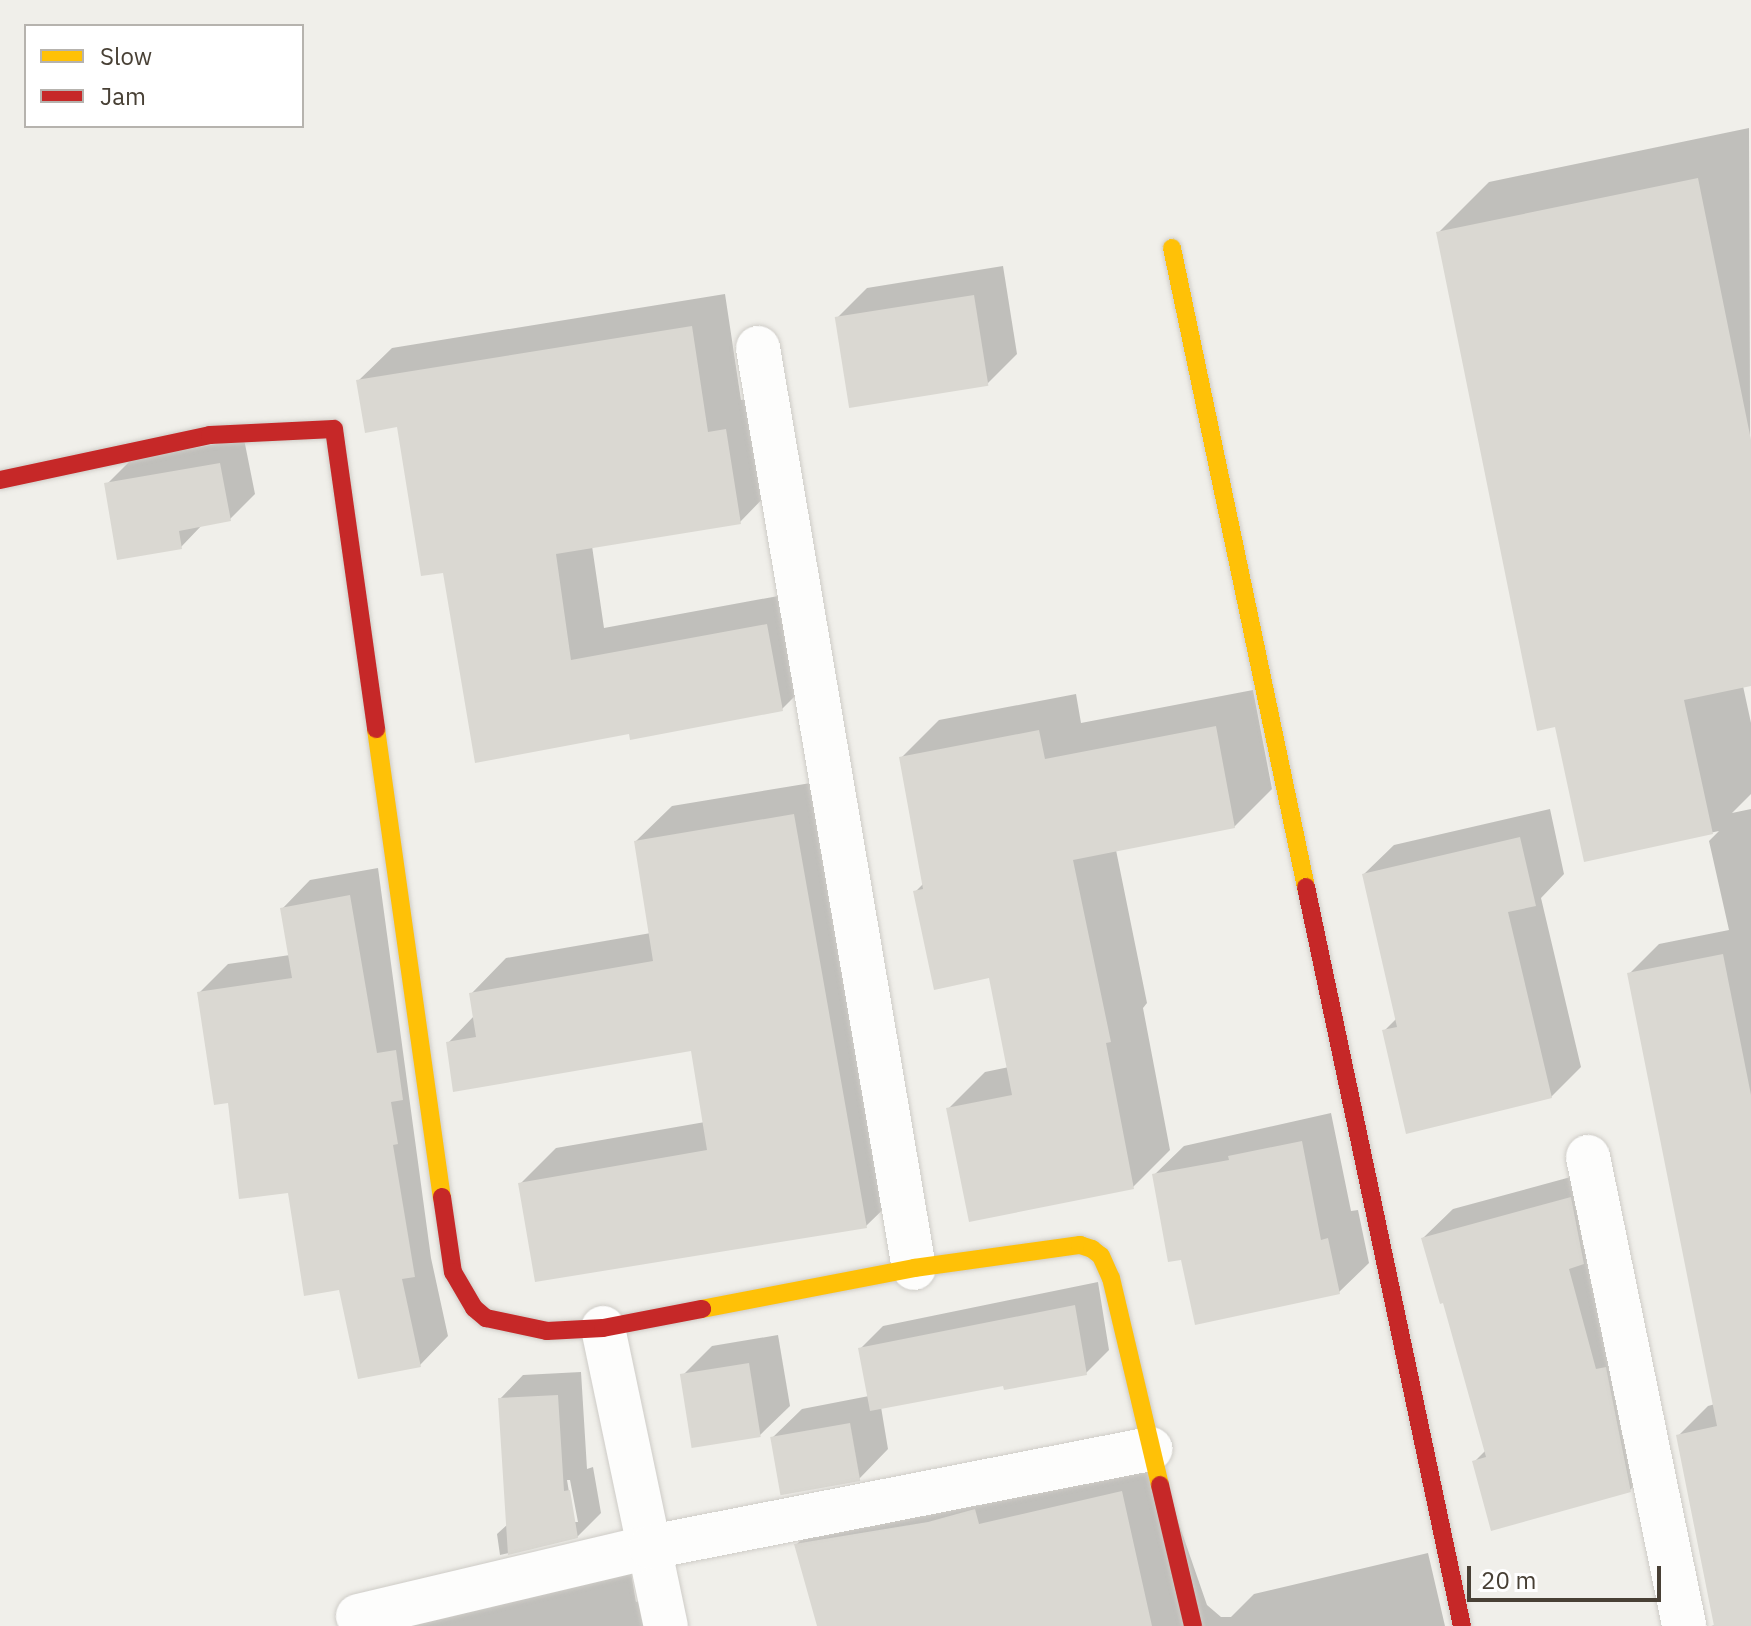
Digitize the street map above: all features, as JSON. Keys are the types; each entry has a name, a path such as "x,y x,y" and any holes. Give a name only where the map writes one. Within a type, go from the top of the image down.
{"street":[{"path":"1172,248 1462,1626"},
{"path":"758,348 914,1268"},
{"path":"0,480 210,435 334,429 453,1272 474,1308 486,1318 547,1331 603,1328 914,1268 1080,1245 1101,1256 1111,1278 1193,1626"},
{"path":"1588,1157 1684,1626"},
{"path":"603,1328 666,1626"},
{"path":"358,1616 651,1547 1150,1449"}],"building":[{"path":"1698,178 1751,440 1751,686 1684,700 1713,834 1584,862 1555,727 1537,731 1436,232"},
{"path":"974,295 988,386 849,408 835,317"},
{"path":"692,326 708,432 726,429 741,524 556,554 571,660 767,624 783,711 630,740 629,734 475,763 443,573 421,576 397,427 365,433 356,380"},
{"path":"220,463 231,521 179,531 182,549 117,560 104,483"},
{"path":"1216,726 1235,828 1073,860 1111,1042 1106,1043 1134,1189 969,1222 946,1108 1012,1095 989,978 934,990 913,891 923,889 899,757 1039,730 1045,759"},
{"path":"794,814 867,1228 535,1282 518,1183 707,1150 691,1051 453,1092 446,1042 476,1037 469,993 653,961 634,841"},
{"path":"1520,837 1536,906 1508,912 1552,1098 1406,1134 1382,1030 1397,1027 1362,874"},
{"path":"350,895 377,1053 396,1050 403,1100 391,1102 398,1144 393,1145 415,1277 402,1279 421,1367 358,1379 339,1290 304,1296 288,1193 239,1199 228,1103 214,1105 197,992 292,978 280,908"},
{"path":"1723,954 1751,1095 1751,1626 1714,1626 1676,1435 1717,1426 1627,973"},
{"path":"1302,1141 1321,1240 1328,1238 1340,1294 1195,1325 1181,1260 1168,1262 1152,1174 1229,1160 1228,1156"},
{"path":"1571,1197 1584,1264 1569,1269 1596,1369 1606,1367 1631,1492 1491,1531 1472,1461 1486,1457 1443,1303 1440,1304 1421,1238"},
{"path":"1075,1305 1087,1375 1004,1390 1003,1386 870,1411 858,1348"},
{"path":"749,1363 761,1437 692,1448 680,1374"},
{"path":"558,1395 564,1491 570,1490 578,1538 508,1555 498,1398"},
{"path":"850,1423 860,1481 780,1495 770,1437"},
{"path":"1122,1491 1152,1626 817,1626 794,1544 928,1522 975,1509 979,1524"}],"traffic: slow":[{"path":"1172,248 1306,887"},
{"path":"376,729 442,1197"},
{"path":"702,1309 914,1268 1080,1245 1092,1249 1101,1256 1111,1278 1160,1485"}],"traffic: jam":[{"path":"0,480 210,435 334,429 376,729"},
{"path":"1306,887 1462,1626"},
{"path":"442,1197 453,1272 474,1308 486,1318 547,1331 603,1328 702,1309"},
{"path":"1160,1485 1193,1626"}]}
